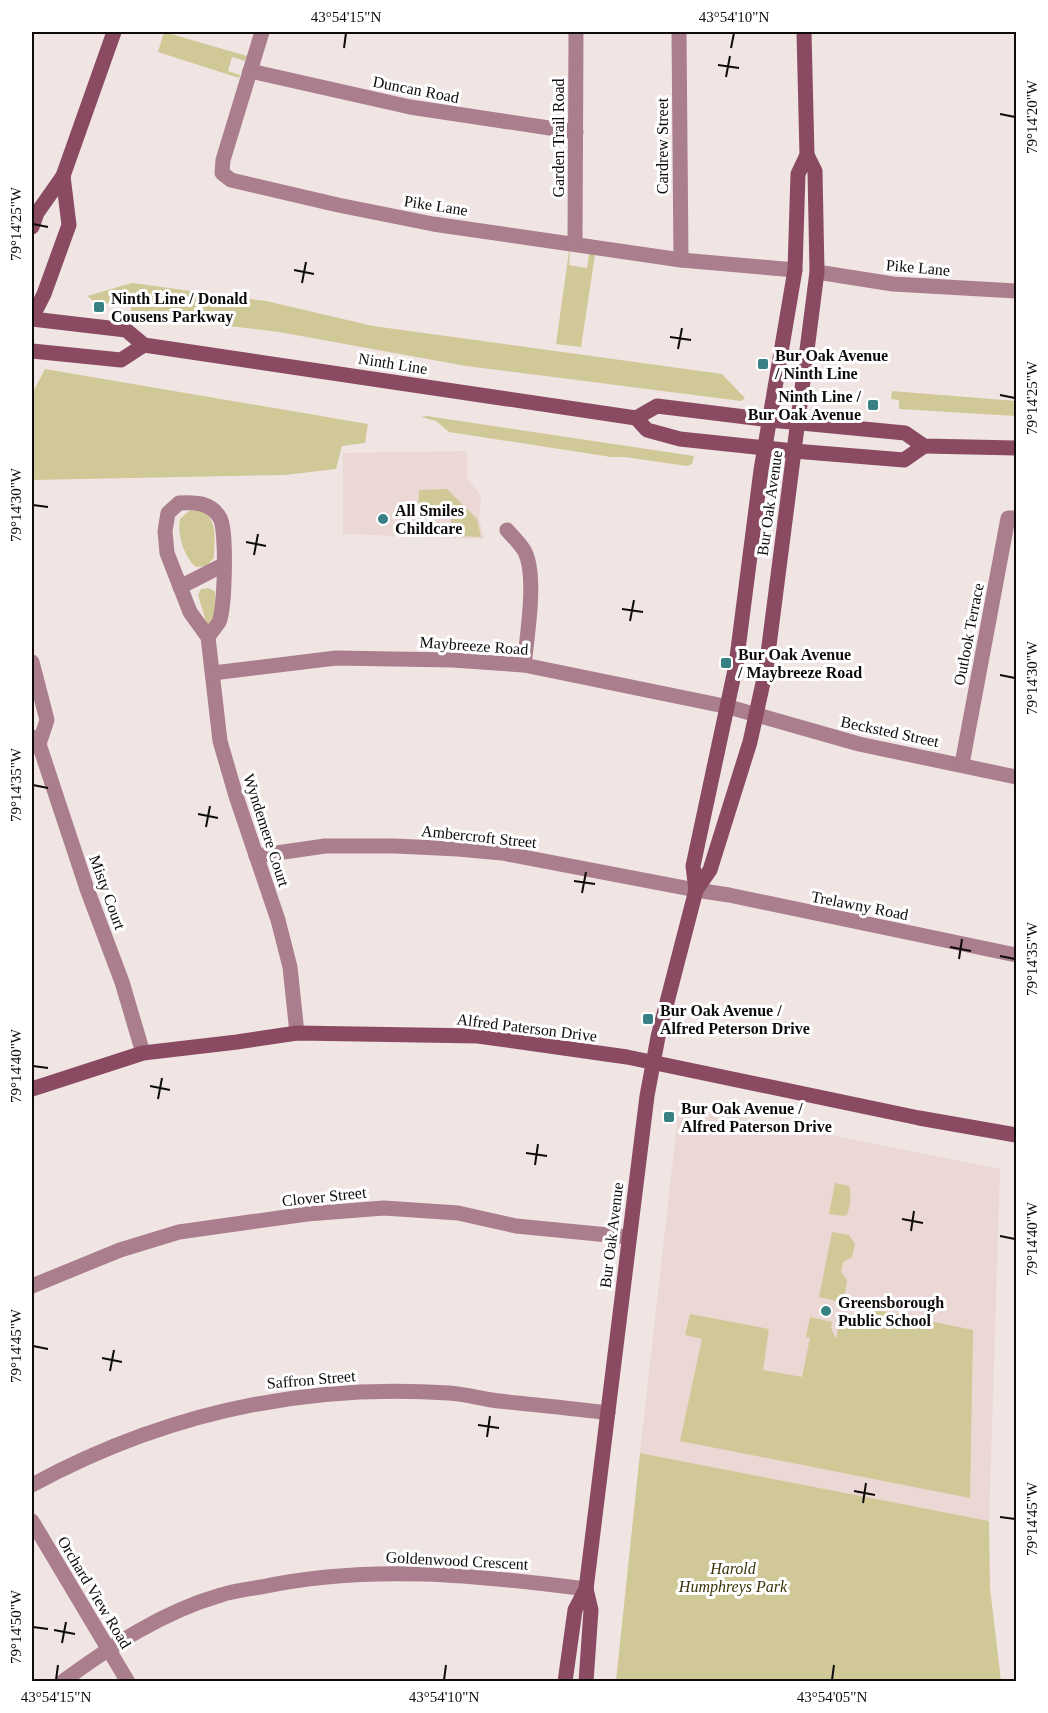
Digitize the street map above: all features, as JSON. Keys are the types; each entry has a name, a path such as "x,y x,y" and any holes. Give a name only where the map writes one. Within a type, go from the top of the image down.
{"street":[{"path":"32,227 37,213 63,176 114,32"},
{"name":"Pike Lane","path":"262,32 230,130 222,173 227,178 261,188 399,218 681,260 795,270"},
{"name":"Garden Trail Road","path":"575,244 576,32"},
{"name":"Cardrew Street","path":"679,32 681,260"},
{"name":"Bur Oak Avenue","path":"586,1682 591,1610 586,1589 653,1062 696,891 710,870 757,714 766,669 817,272 815,171 807,155 804,32"},
{"name":"Duncan Road","path":"250,71 410,107 576,132"},
{"name":"Bur Oak Avenue","path":"696,891 693,866 729,707 736,665 761,470 795,270 798,174 807,155"},
{"path":"32,318 44,294 69,225 63,176"},
{"name":"Pike Lane","path":"817,272 893,284 1017,291"},
{"name":"Ninth Line","path":"32,318 126,330 144,345 636,418 657,406 905,433 924,446 1017,448"},
{"path":"32,351 122,360 144,345"},
{"name":"Ninth Line","path":"636,418 647,430 680,439 794,452 904,460 924,446"},
{"name":"Wyndemere Court","path":"208,637 219,621 224,596 224,533 220,518 209,506 198,502 179,503 168,513 165,531 167,553 190,612 208,637 220,741 278,920 290,967 297,1033"},
{"name":"Outlook Terrace","path":"962,764 1008,518 1017,518"},
{"path":"507,530 524,551 528,562 530,601 524,665"},
{"path":"180,587 224,565"},
{"name":"Maybreeze Road","path":"213,673 336,658 453,660 524,665 729,707"},
{"name":"Misty Court","path":"32,662 47,720 35,740 122,982 143,1053"},
{"path":"729,707 757,714"},
{"name":"Becksted Street","path":"757,714 860,744 1017,777"},
{"name":"Ambercroft Street","path":"256,856 325,846 458,849 523,856 696,891"},
{"name":"Trelawny Road","path":"696,891 729,895 1017,954"},
{"name":"Alfred Paterson Drive","path":"32,1089 143,1053 297,1033 478,1036 653,1062 685,1071 919,1118 1017,1135"},
{"name":"Clover Street","path":"32,1286 120,1250 178,1232 307,1214 384,1208 458,1213 516,1226 629,1237"},
{"name":"Saffron Street","path":"32,1485 128,1439 202,1416 255,1403 303,1395 405,1391 452,1393 495,1401 608,1413"},
{"name":"Orchard View Road","path":"32,1521 129,1682"},
{"name":"Goldenwood Crescent","path":"62,1682 108,1648 161,1619 221,1595 284,1582 334,1575 415,1572 586,1589"},
{"name":"Bur Oak Avenue","path":"565,1682 575,1610 586,1589"}],"shaded area":[{"name":"All Smiles Childcare","path":"467,451 467,479 481,495 479,519 484,539 343,534 343,453"},
{"name":"Greensborough Public School","path":"679,1105 1000,1169 989,1521 640,1453"}],"green space":[{"path":"164,32 247,56 245,61 232,57 228,71 240,75 239,78 158,52"},
{"path":"569,251 569,265 587,268 589,254 595,255 581,347 556,344"},
{"path":"132,283 266,301 373,326 722,374 745,398 741,401 466,366 279,332 131,314 131,307 95,302 87,296"},
{"path":"45,369 368,424 365,443 342,446 336,469 285,475 32,480 32,394"},
{"path":"892,391 1016,401 1016,416 899,409 899,400 891,399"},
{"path":"427,416 694,456 692,464 687,466 611,457 449,432 436,421 421,417"},
{"path":"447,489 477,519 481,537 453,536 451,518 424,519 424,514 418,515 419,490"},
{"path":"201,510 211,519 213,525 214,558 206,566 196,567 185,551 179,525 180,519 189,511"},
{"path":"208,588 215,591 216,623 207,625 198,595 201,589"},
{"path":"835,1183 849,1186 850,1204 847,1215 844,1216 829,1214"},
{"path":"832,1232 849,1235 855,1244 852,1257 843,1262 841,1272 847,1280 845,1295 837,1301 819,1297"},
{"path":"872,1309 973,1330 970,1498 680,1441 702,1339 685,1335 690,1314 769,1329 763,1370 802,1377 810,1338 806,1337 810,1317 832,1322 831,1328 836,1339 839,1322 868,1328"},
{"name":"Harold Humphreys Park","path":"640,1453 989,1521 990,1588 1001,1681 616,1681"}],"place":[{"name":"Ninth Line / Donald Cousens Parkway","path":"99,307"},
{"name":"Bur Oak Avenue / Ninth Line","path":"763,364"},
{"name":"Ninth Line / Bur Oak Avenue","path":"873,405"},
{"name":"All Smiles Childcare","path":"383,519"},
{"name":"Bur Oak Avenue / Maybreeze Road","path":"726,663"},
{"name":"Bur Oak Avenue / Alfred Peterson Drive","path":"648,1019"},
{"name":"Bur Oak Avenue / Alfred Paterson Drive","path":"669,1117"},
{"name":"Greensborough Public School","path":"826,1311"}]}
